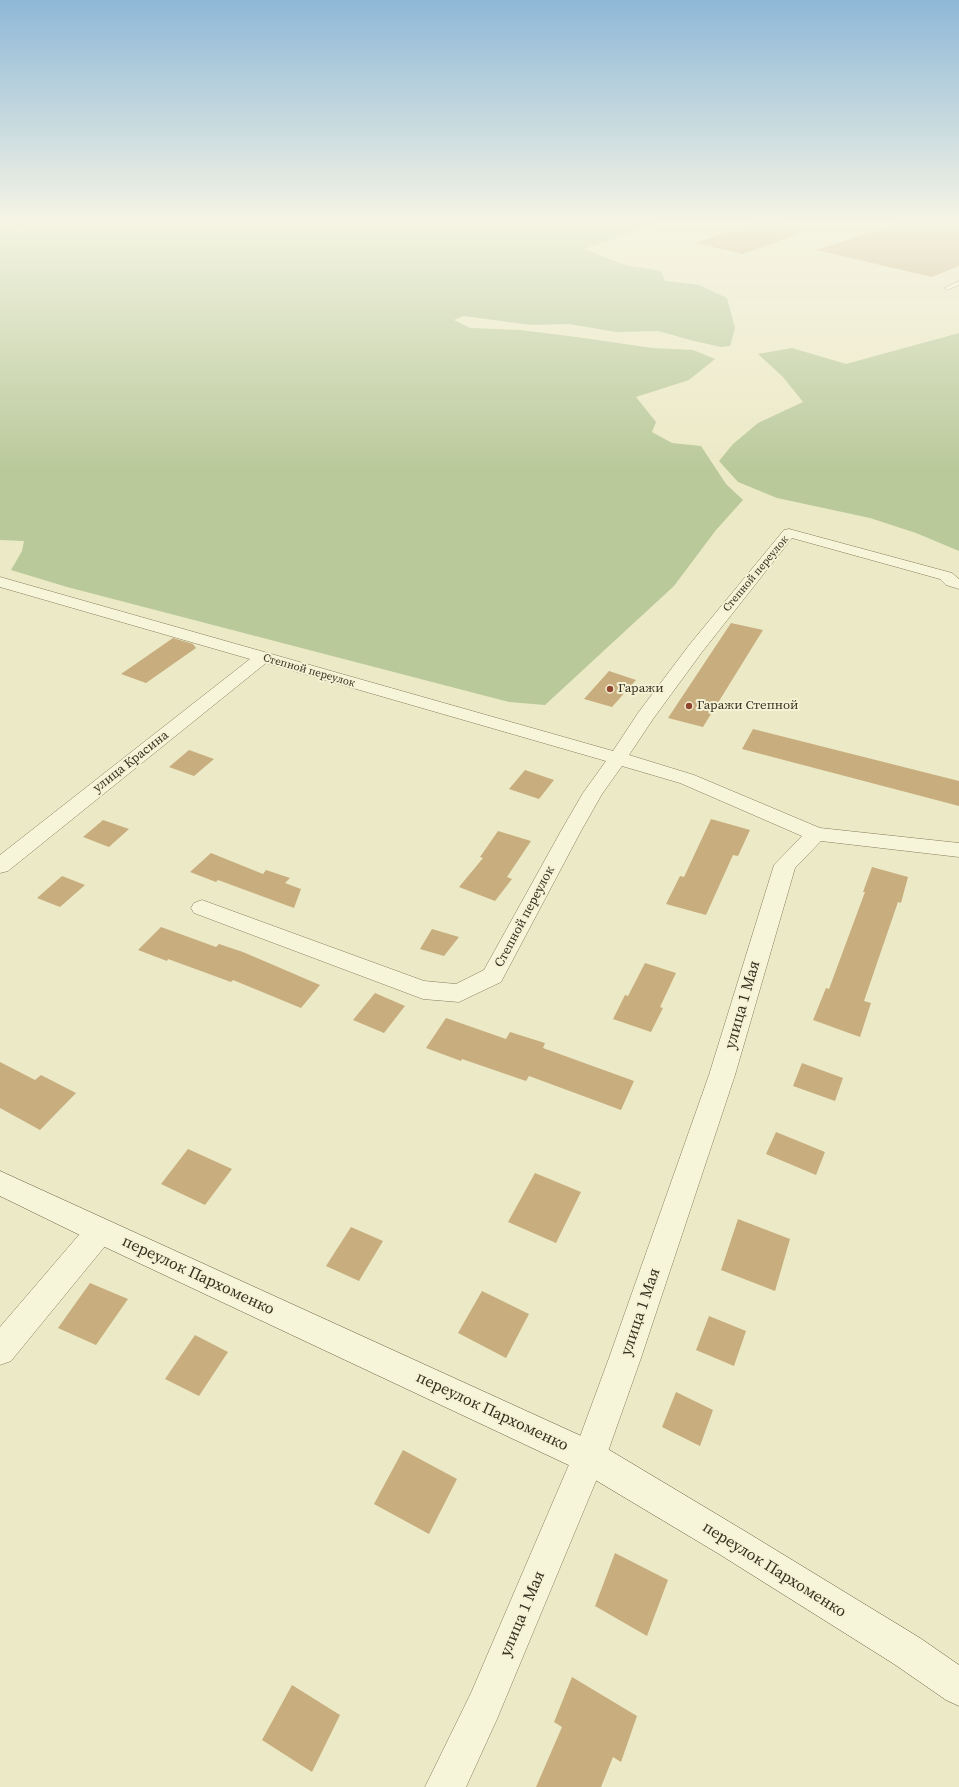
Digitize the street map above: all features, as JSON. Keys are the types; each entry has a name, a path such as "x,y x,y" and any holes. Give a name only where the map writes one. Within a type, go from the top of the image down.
{"street":[{"name":"Степной переулок","path":"202,908 344,962 423,990 459,993 493,976 593,793 645,717 696,648 789,533 946,576 952,582 959,584"},
{"name":"Степной переулок","path":"0,582 687,779 816,834 959,850"},
{"name":"улица Красина","path":"0,866 262,658"},
{"name":"улица 1 Мая","path":"445,1787 484,1706 589,1457 628,1351 722,1075 785,865 816,834"},
{"name":"переулок Пархоменко","path":"0,1182 100,1231 589,1457 738,1546 907,1651 959,1687"},
{"path":"0,1350 100,1231"}],"green space":[{"path":"0,303 728,303 735,328 730,346 721,347 658,331 616,332 569,324 531,325 464,316 454,320 470,328 520,330 652,348 693,350 715,359 689,380 636,397 656,422 652,432 672,443 701,446 726,484 743,500 716,530 674,586 545,705 509,702 67,587 11,570 22,551 24,541 0,540"},
{"path":"959,333 959,551 916,533 870,518 777,498 738,482 719,461 733,444 758,423 803,402 783,377 758,354 792,348 846,364"}],"building":[{"path":"731,623 763,630 703,727 668,718"},
{"path":"173,638 193,644 196,648 146,683 121,674"},
{"name":"Гаражи","path":"609,671 636,680 612,707 584,699"},
{"path":"753,729 959,781 959,806 742,749"},
{"path":"189,750 214,759 194,776 169,767"},
{"path":"525,770 554,780 539,799 509,789"},
{"path":"711,819 750,830 738,856 733,855 706,915 666,904 680,876 684,877"},
{"path":"103,820 129,829 109,847 83,837"},
{"path":"498,831 531,841 507,877 512,879 495,901 459,887 483,858 480,857"},
{"path":"211,853 263,874 266,870 290,878 285,883 301,889 294,908 218,880 216,882 190,872"},
{"path":"872,867 908,877 901,903 898,902 864,1001 871,1003 860,1037 813,1020 826,988 829,989 865,892 863,892"},
{"path":"62,876 85,885 60,907 37,898"},
{"path":"161,927 216,947 219,944 243,952 320,985 301,1008 233,980 231,982 168,959 167,961 138,950"},
{"path":"432,929 459,937 444,956 420,949"},
{"path":"645,963 676,973 660,1007 663,1008 651,1032 613,1019 625,995 628,996"},
{"path":"375,993 405,1006 384,1033 353,1020"},
{"path":"446,1018 506,1039 510,1032 545,1043 543,1048 634,1081 621,1110 529,1076 526,1081 462,1059 461,1061 426,1048"},
{"path":"0,1062 35,1080 41,1075 76,1093 40,1130 0,1108"},
{"path":"802,1063 843,1078 835,1101 793,1086"},
{"path":"776,1132 825,1152 816,1175 766,1154"},
{"path":"188,1149 232,1169 205,1205 161,1184"},
{"path":"535,1173 581,1192 556,1243 508,1222"},
{"path":"738,1219 790,1239 775,1291 721,1270"},
{"path":"351,1227 383,1241 359,1281 326,1266"},
{"path":"90,1283 128,1299 96,1345 58,1328"},
{"path":"482,1291 529,1314 506,1358 458,1333"},
{"path":"709,1316 746,1331 734,1366 696,1350"},
{"path":"195,1335 228,1352 199,1396 165,1379"},
{"path":"676,1392 713,1410 700,1446 662,1427"},
{"path":"403,1450 457,1479 429,1534 374,1504"},
{"path":"615,1553 668,1580 647,1636 595,1606"},
{"path":"572,1677 637,1716 621,1762 613,1757 601,1787 536,1787 562,1727 554,1722"},
{"path":"292,1685 340,1715 312,1772 262,1740"}],"place":[{"name":"Гаражи","path":"610,689"},
{"name":"Гаражи Степной","path":"689,706"}]}
